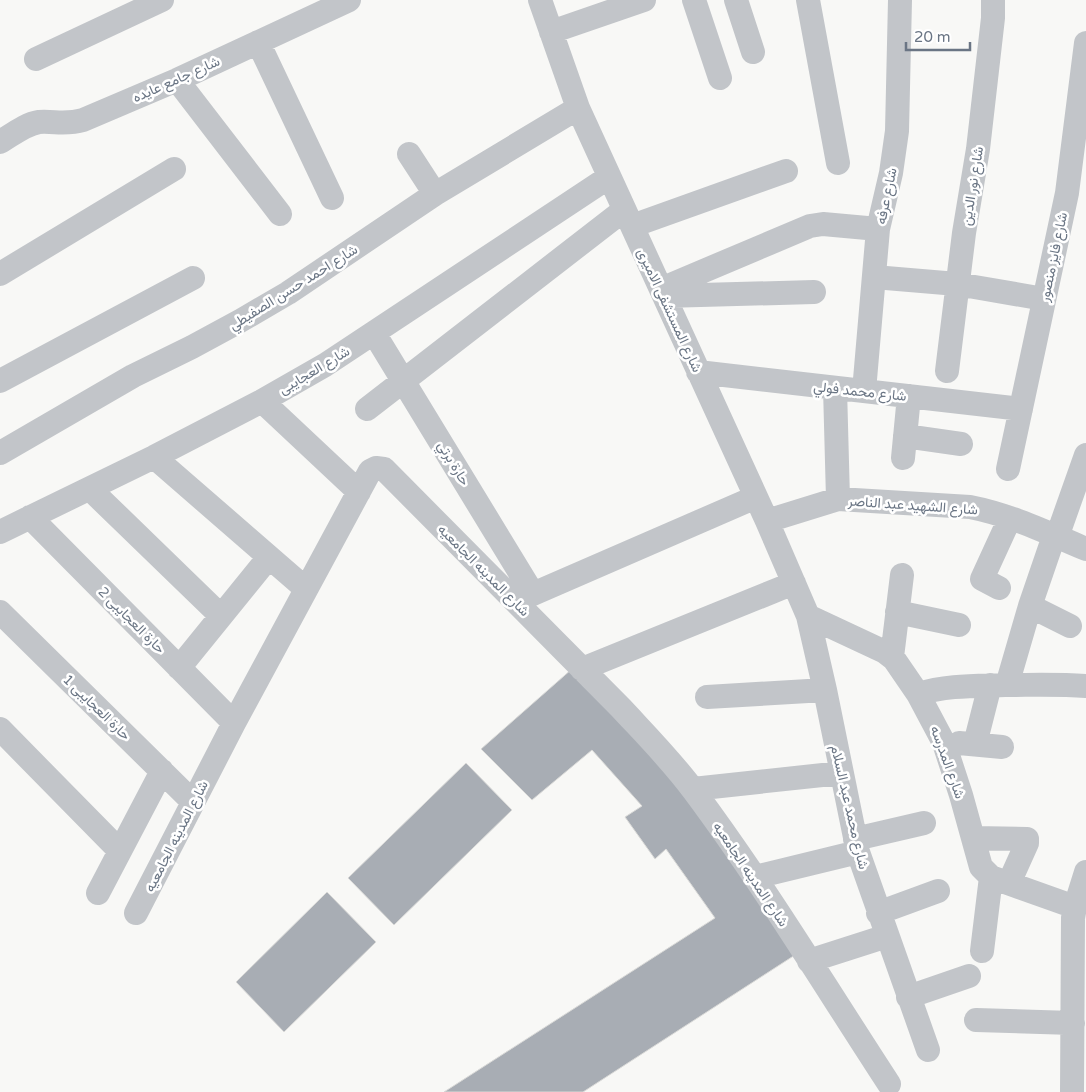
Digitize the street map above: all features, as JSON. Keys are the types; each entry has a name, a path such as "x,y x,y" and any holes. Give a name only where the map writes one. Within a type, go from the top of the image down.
{"street":[{"path":"36,60 162,0"},
{"name":"شارع جامع عايده","path":"0,142 26,126 37,122 72,124 83,120 177,80 349,0"},
{"name":"شارع المستشفى الاميرى","path":"540,0 578,108 756,497 808,616"},
{"path":"551,32 644,0"},
{"path":"694,0 720,78"},
{"path":"736,0 752,52"},
{"path":"808,0 838,164"},
{"name":"شارع عرفه","path":"864,391 878,230 891,173 897,130 900,0"},
{"name":"شارع نور الدين","path":"947,371 978,149 993,18 993,0"},
{"path":"258,42 332,198"},
{"name":"شارع فايز منصور","path":"1008,469 1067,193 1086,43"},
{"path":"177,80 280,214"},
{"name":"شارع احمد حسن الصفيطي","path":"0,452 133,376 192,347 288,293 435,194 578,108"},
{"path":"409,154 435,194"},
{"path":"0,274 174,169"},
{"path":"367,409 404,380 628,218 786,171"},
{"name":"شارع العجايبى","path":"0,532 154,457 262,401 324,365 609,177"},
{"path":"662,293 810,226 823,224 878,230"},
{"path":"874,277 958,284 1044,299"},
{"path":"0,381 193,278"},
{"path":"662,293 814,292"},
{"name":"حارة برتي","path":"374,333 404,380 524,598"},
{"name":"شارع محمد فولي","path":"698,372 1021,409"},
{"path":"835,388 838,499"},
{"path":"909,396 904,447 961,444"},
{"path":"262,401 359,492"},
{"path":"975,744 1030,606 1086,456"},
{"path":"154,457 306,589"},
{"name":"شارع المدينه الجامعيه","path":"136,913 234,723 370,471 376,468 384,469 524,598 582,669 658,748 693,789 755,877 889,1084"},
{"path":"90,489 221,616"},
{"path":"524,598 756,497"},
{"name":"شارع الشهيد عبد الناصر","path":"766,521 838,499 970,507 1010,518 1086,549"},
{"name":"حارة العجايبى 2","path":"30,517 234,723"},
{"path":"999,588 982,579 1010,518"},
{"path":"179,668 269,557"},
{"path":"892,656 902,575"},
{"path":"582,669 794,583"},
{"path":"1030,606 1070,626"},
{"name":"حارة العجايبى 1","path":"0,612 193,802"},
{"path":"897,612 959,625"},
{"name":"شارع المدرسه","path":"808,616 892,656 918,694 944,743 981,867 1000,880"},
{"name":"شارع محمد عبد السلام","path":"808,616 856,845 886,936 928,1050"},
{"path":"918,694 936,688 964,685 1086,686"},
{"path":"708,697 825,690"},
{"path":"0,729 120,851"},
{"path":"944,743 1002,747"},
{"path":"98,893 162,771"},
{"path":"693,789 841,773"},
{"path":"755,877 924,823"},
{"path":"973,838 1027,839 1027,843 1000,880 982,951"},
{"path":"1072,1092 1072,1023 1078,913 1086,872"},
{"path":"1000,880 1078,913"},
{"path":"878,912 938,891"},
{"path":"809,961 886,936"},
{"path":"908,997 969,976"},
{"path":"976,1020 1072,1023"}],"building":[{"path":"573,668 668,765 795,955 583,1092 444,1092 715,918 666,849 655,859 625,817 642,806 592,750 532,800 481,749"},
{"path":"466,763 512,810 394,925 348,878"},
{"path":"327,892 376,942 284,1032 236,982"}]}
